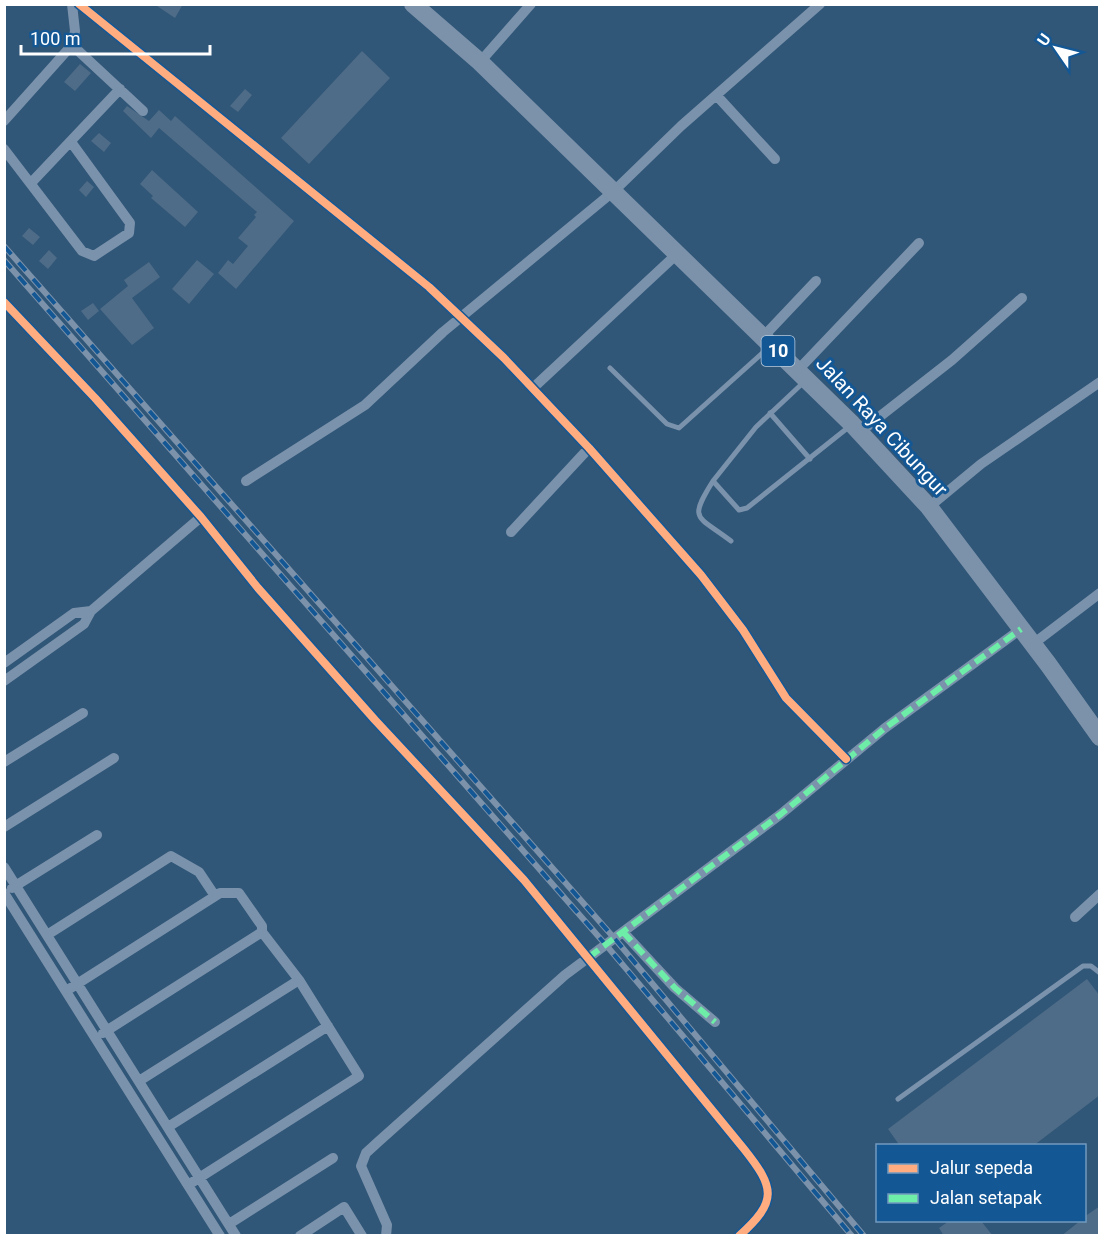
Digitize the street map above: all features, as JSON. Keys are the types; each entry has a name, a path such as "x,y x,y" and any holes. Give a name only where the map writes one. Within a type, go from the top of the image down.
{"highway":[{"name":"Jalan Raya Cibungur","path":"413,4 480,62 678,252 856,428 929,507 1100,737"}],"street":[{"path":"4,121 72,45 75,32 72,4"},
{"path":"79,4 429,287 460,317 589,448 708,582 743,630 786,698 846,759"},
{"path":"480,62 531,4"},
{"path":"246,482 365,405 460,317 614,191 681,126 718,97 820,4"},
{"path":"72,45 143,111"},
{"path":"31,183 120,89"},
{"path":"718,97 775,159"},
{"path":"4,149 87,255 94,256 129,233 130,223 71,142"},
{"path":"803,374 919,243"},
{"path":"532,388 678,252"},
{"path":"767,341 816,280"},
{"path":"856,428 952,360 1022,298"},
{"path":"4,302 95,398 201,517 258,588 375,720 509,862 589,957 766,1179 766,1204 754,1222 739,1236"},
{"path":"929,507 981,464 1100,382"},
{"path":"511,532 589,448"},
{"path":"4,681 84,624 91,611 201,517"},
{"path":"1033,644 1100,592"},
{"path":"4,663 74,613 91,611"},
{"path":"386,1236 387,1225 361,1166 366,1154 500,1030 589,957 781,814 846,759 1021,629"},
{"path":"4,762 83,713"},
{"path":"4,827 114,758"},
{"path":"97,834 4,893 220,1236"},
{"path":"47,935 171,856 200,873 215,896"},
{"path":"4,867 237,1236"},
{"path":"66,991 220,893 239,893 262,926 262,932 299,980 328,1026 359,1076 188,1185"},
{"path":"1075,916 1100,894"},
{"path":"95,1038 262,932"},
{"path":"623,932 675,988 715,1022"},
{"path":"139,1081 299,980"},
{"path":"168,1127 328,1026"},
{"path":"229,1224 333,1158"},
{"path":"300,1236 344,1207 362,1236"}],"lane":[{"path":"610,368 667,424 679,429 767,341"},
{"path":"731,541 701,519 697,512 698,504 732,455 803,374"},
{"path":"770,413 810,459"},
{"path":"713,482 738,510 747,508 810,459 856,428"},
{"path":"898,1099 1083,966 1091,966 1100,973"}],"building":[{"path":"154,4 183,4 175,18"},
{"path":"362,51 390,78 309,164 281,138"},
{"path":"80,64 91,73 75,91 64,82"},
{"path":"245,89 252,95 238,112 230,106"},
{"path":"127,106 149,121 159,110 171,121 175,116 294,221 236,289 218,273 228,260 233,264 248,246 238,238 256,217 254,215 257,212 159,128 151,138 123,111"},
{"path":"99,133 111,143 104,152 91,141"},
{"path":"152,170 198,212 185,227 151,198 153,196 140,184"},
{"path":"87,181 94,187 86,197 79,190"},
{"path":"29,228 40,237 33,245 22,236"},
{"path":"49,250 57,258 48,269 39,261"},
{"path":"197,260 214,274 189,304 172,289"},
{"path":"149,262 160,277 132,298 154,328 132,345 100,309 128,286 124,280"},
{"path":"93,303 99,311 88,320 81,311"},
{"path":"1087,979 1100,996 1100,1095 1036,1144 899,1144 888,1129"},
{"path":"1100,1206 1100,1236 1061,1236 1079,1222 1086,1222 1086,1216"},
{"path":"948,1222 982,1222 993,1236 944,1236 939,1228"}],"railway":[{"path":"4,246 615,939 864,1236"},
{"path":"4,260 606,945 852,1236"}],"marked path":[{"path":"589,957 781,814 885,728 1021,629"},
{"path":"623,932 675,988 715,1022"}],"cycle path":[{"path":"79,4 429,287 504,358 589,448 701,575 743,630 786,698 846,759"},
{"path":"4,302 95,398 201,517 258,588 375,720 524,880 744,1149 762,1174 768,1194 761,1213 739,1236"}]}
